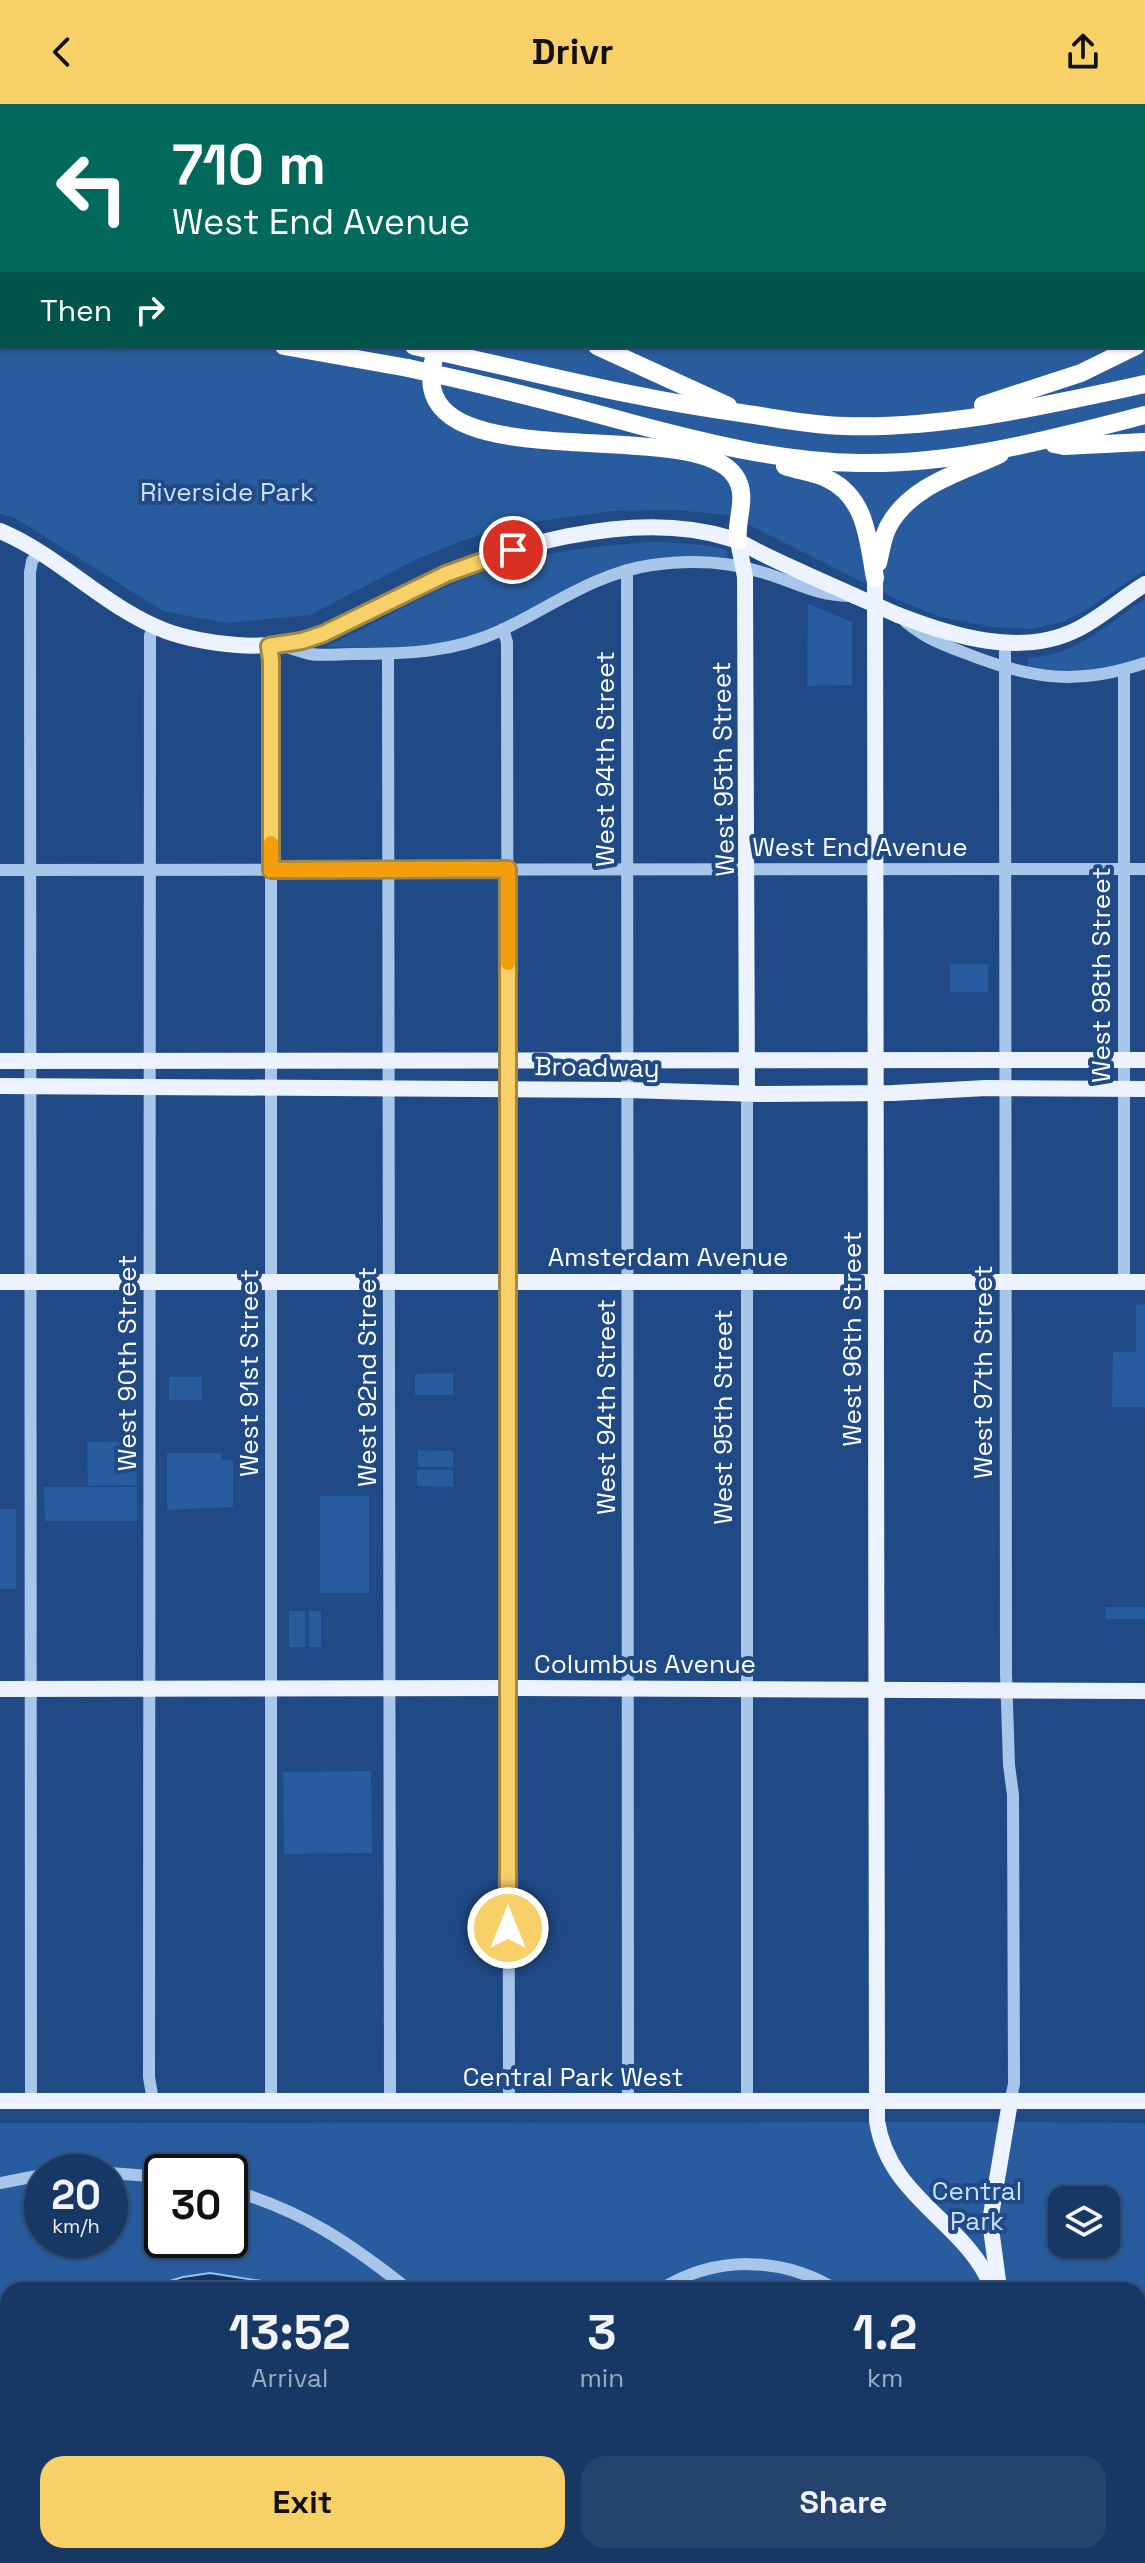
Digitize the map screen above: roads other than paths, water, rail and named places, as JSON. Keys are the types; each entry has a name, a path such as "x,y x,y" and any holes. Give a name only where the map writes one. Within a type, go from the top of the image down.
{"highway":[{"path":"295,348 462,380 722,446 818,475 841,487 862,515 875,578"},
{"path":"421,348 679,404 809,424 844,426 943,420 1145,384"},
{"path":"438,348 433,377 438,398 454,418 471,428 526,438 677,449 725,465 734,474 741,491 738,541"},
{"path":"601,348 741,413"},
{"path":"943,420 1081,373 1132,348"},
{"path":"722,446 789,457 860,463 914,461 1044,441 1145,415"},
{"path":"1044,441 1064,446 1145,442"},
{"path":"875,578 884,536 893,518 907,502 935,483 1014,446"}],"main road":[{"path":"0,531 39,552 123,609 153,625 209,642 275,645 314,638 462,567 544,542 594,533 651,529 693,531 738,541 898,615 940,630 1005,642 1037,642 1064,636 1145,584"},
{"name":"West 95th Street","path":"738,541 744,568 747,1093"},
{"name":"West 96th Street","path":"875,578 876,2101 880,2136 891,2166 975,2258 988,2282"},
{"name":"Broadway","path":"0,1061 1145,1060"},
{"name":"Broadway","path":"0,1086 747,1093 877,1093 1005,1088 1145,1089"},
{"name":"Amsterdam Avenue","path":"0,1282 1145,1282"},
{"name":"Columbus Avenue","path":"0,1689 1145,1691"},
{"name":"Central Park West","path":"0,2101 1145,2101"},
{"path":"999,2282 990,2221 1010,2102"}],"street":[{"path":"31,2100 30,572 32,561 39,552"},
{"path":"275,645 310,654 388,654 445,649 480,639 579,588 627,570 687,562 760,571 825,596 855,596"},
{"name":"West 94th Street","path":"627,570 628,2101"},
{"path":"898,615 925,638 1027,674 1061,677 1124,670 1145,663"},
{"name":"West 90th Street","path":"153,625 150,636 149,870 149,2077 153,2101"},
{"path":"503,629 507,642 508,869 509,2101"},
{"name":"West 97th Street","path":"1005,642 1004,1282 1007,1691 1013,1795 1014,2084 1010,2102"},
{"name":"West 91st Street","path":"271,2100 271,660 275,645"},
{"name":"West 92nd Street","path":"388,654 390,2101"},
{"name":"West 98th Street","path":"1124,670 1124,1281"},
{"name":"West End Avenue","path":"0,870 1145,869"},
{"name":"West 95th Street","path":"747,1093 747,2101"},
{"path":"0,2183 24,2178"},
{"path":"248,2196 279,2206 326,2229 398,2282"},
{"path":"674,2282 706,2269 748,2264 795,2270 820,2282"}],"park label":[{"name":"Riverside Park","path":"227,492"},
{"name":"Central Park","path":"977,2206"}]}
